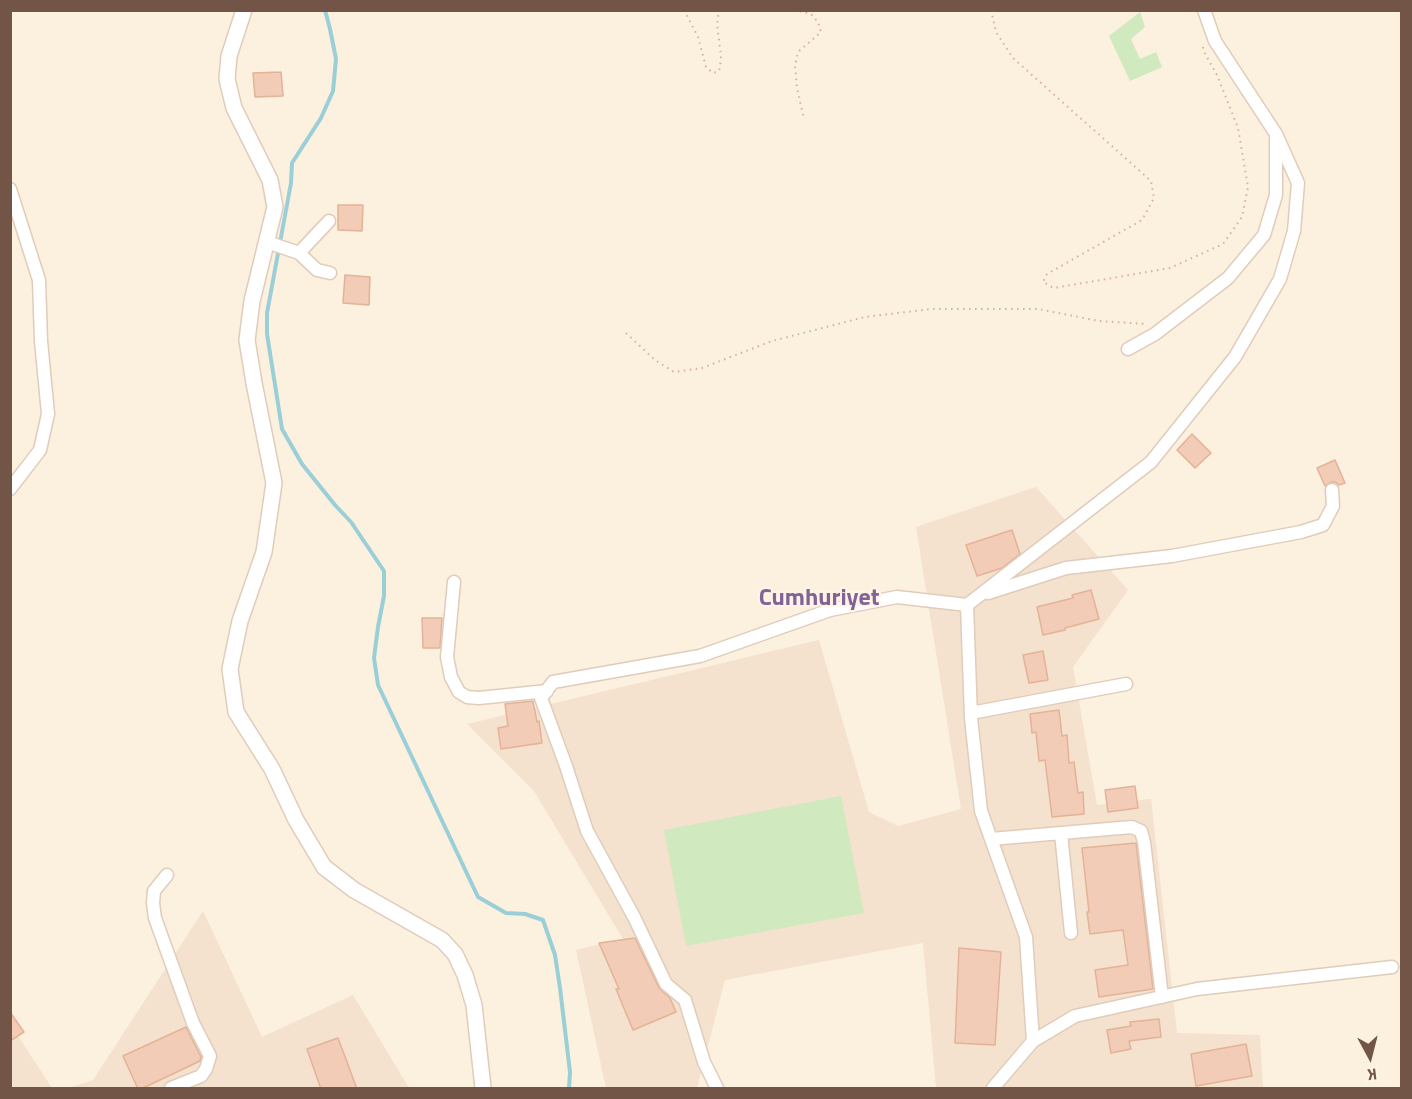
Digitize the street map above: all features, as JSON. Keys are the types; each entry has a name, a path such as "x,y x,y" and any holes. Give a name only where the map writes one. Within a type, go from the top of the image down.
{"street":[{"path":"244,10 229,56 227,79 234,108 270,180 275,207 252,301 247,340 274,483 264,552 240,621 230,669 236,712 272,769 296,820 324,867 354,890 442,940 455,954 465,975 474,1005 483,1089"},
{"path":"717,1089 704,1062 685,1000 666,984 634,917 587,831 541,698 553,682 700,656 830,610 897,597 967,605 1151,462 1235,357 1280,279 1294,231 1299,183 1276,134 1215,41 1204,10"},
{"path":"1128,349 1155,334 1228,278 1264,235 1276,195 1276,134"},
{"path":"10,189 39,280 41,341 48,414 40,450 10,489"},
{"path":"299,253 329,221"},
{"path":"267,242 299,253 317,270 330,273"},
{"path":"978,596 1066,568 1172,556 1301,532 1323,525 1333,506 1332,490"},
{"path":"454,582 447,657 451,677 459,692 467,697 479,698 547,691"},
{"path":"967,605 971,713 981,811 1026,937 1033,1041"},
{"path":"971,713 1126,684"},
{"path":"991,838 1132,827 1141,831 1162,997"},
{"path":"1061,833 1071,933"},
{"path":"167,875 154,891 155,918 193,1023 210,1056 201,1076 171,1089"},
{"path":"993,1089 1033,1041 1075,1016 1197,989 1392,967"}],"path":[{"path":"684,10 698,37 706,67 713,73 720,68 721,56 717,24 719,10"},
{"path":"794,10 811,14 818,22 821,32 798,52 795,66 804,119"},
{"path":"991,10 996,32 1013,58 1151,181 1154,198 1142,220 1047,274 1043,282 1054,288 1170,268 1223,244 1242,217 1248,187 1238,128 1217,75 1203,50 1204,40"},
{"path":"626,333 655,360 674,372 702,368 772,341 865,317 931,309 1038,309 1100,321 1141,324 1170,323"}],"shaded area":[{"path":"1036,487 1128,590 1073,667 1097,805 1151,799 1177,1033 1260,1035 1263,1088 936,1088 923,943 725,980 697,1088 606,1088 576,950 623,939 534,791 467,724 819,640 869,812 898,826 961,809 916,527"},
{"path":"203,911 262,1037 353,995 409,1088 69,1088 93,1080"},
{"path":"11,1025 52,1088 11,1088"}],"green space":[{"path":"1140,12 1145,27 1131,39 1140,59 1156,52 1162,67 1130,81 1109,36"},
{"path":"841,796 864,913 686,946 664,830"}],"building":[{"path":"281,72 283,96 255,97 253,73"},
{"path":"338,205 363,205 362,231 338,230"},
{"path":"345,275 370,277 369,305 343,303"},
{"path":"1192,434 1211,453 1195,468 1177,450"},
{"path":"1335,460 1345,483 1339,485 1331,482 1325,486 1317,468"},
{"path":"1012,530 1020,554 1002,568 977,576 966,545"},
{"path":"1091,590 1099,619 1043,635 1037,607 1073,598 1072,595"},
{"path":"422,618 442,618 440,648 423,648"},
{"path":"1043,651 1048,680 1029,683 1023,655"},
{"path":"533,701 542,743 501,749 498,728 508,726 505,704"},
{"path":"1059,710 1062,736 1067,735 1069,763 1074,762 1078,793 1083,792 1084,814 1052,817 1045,760 1039,761 1036,732 1032,733 1030,714"},
{"path":"1135,786 1138,808 1108,812 1105,790"},
{"path":"1136,843 1153,989 1099,997 1095,970 1128,965 1123,930 1090,934 1082,848"},
{"path":"635,938 659,988 670,998 676,1012 633,1030 616,989 619,989 599,943"},
{"path":"959,948 1001,952 995,1045 955,1043"},
{"path":"10,1012 24,1032 10,1041"},
{"path":"1159,1019 1161,1037 1129,1041 1131,1049 1111,1053 1107,1030 1131,1026 1130,1022"},
{"path":"186,1027 201,1057 200,1061 138,1089 123,1056"},
{"path":"338,1038 357,1089 321,1089 307,1049"},
{"path":"1246,1044 1252,1076 1196,1086 1191,1054"}],"waterway":[{"path":"325,10 336,59 333,91 321,118 292,163 291,183 267,313 267,334 282,429 302,464 351,522 384,571 384,596 374,658 378,685 478,897 506,913 525,914 543,920 555,955 570,1072 569,1088"}],"district":[{"name":"Cumhuriyet","path":"819,599"}]}
